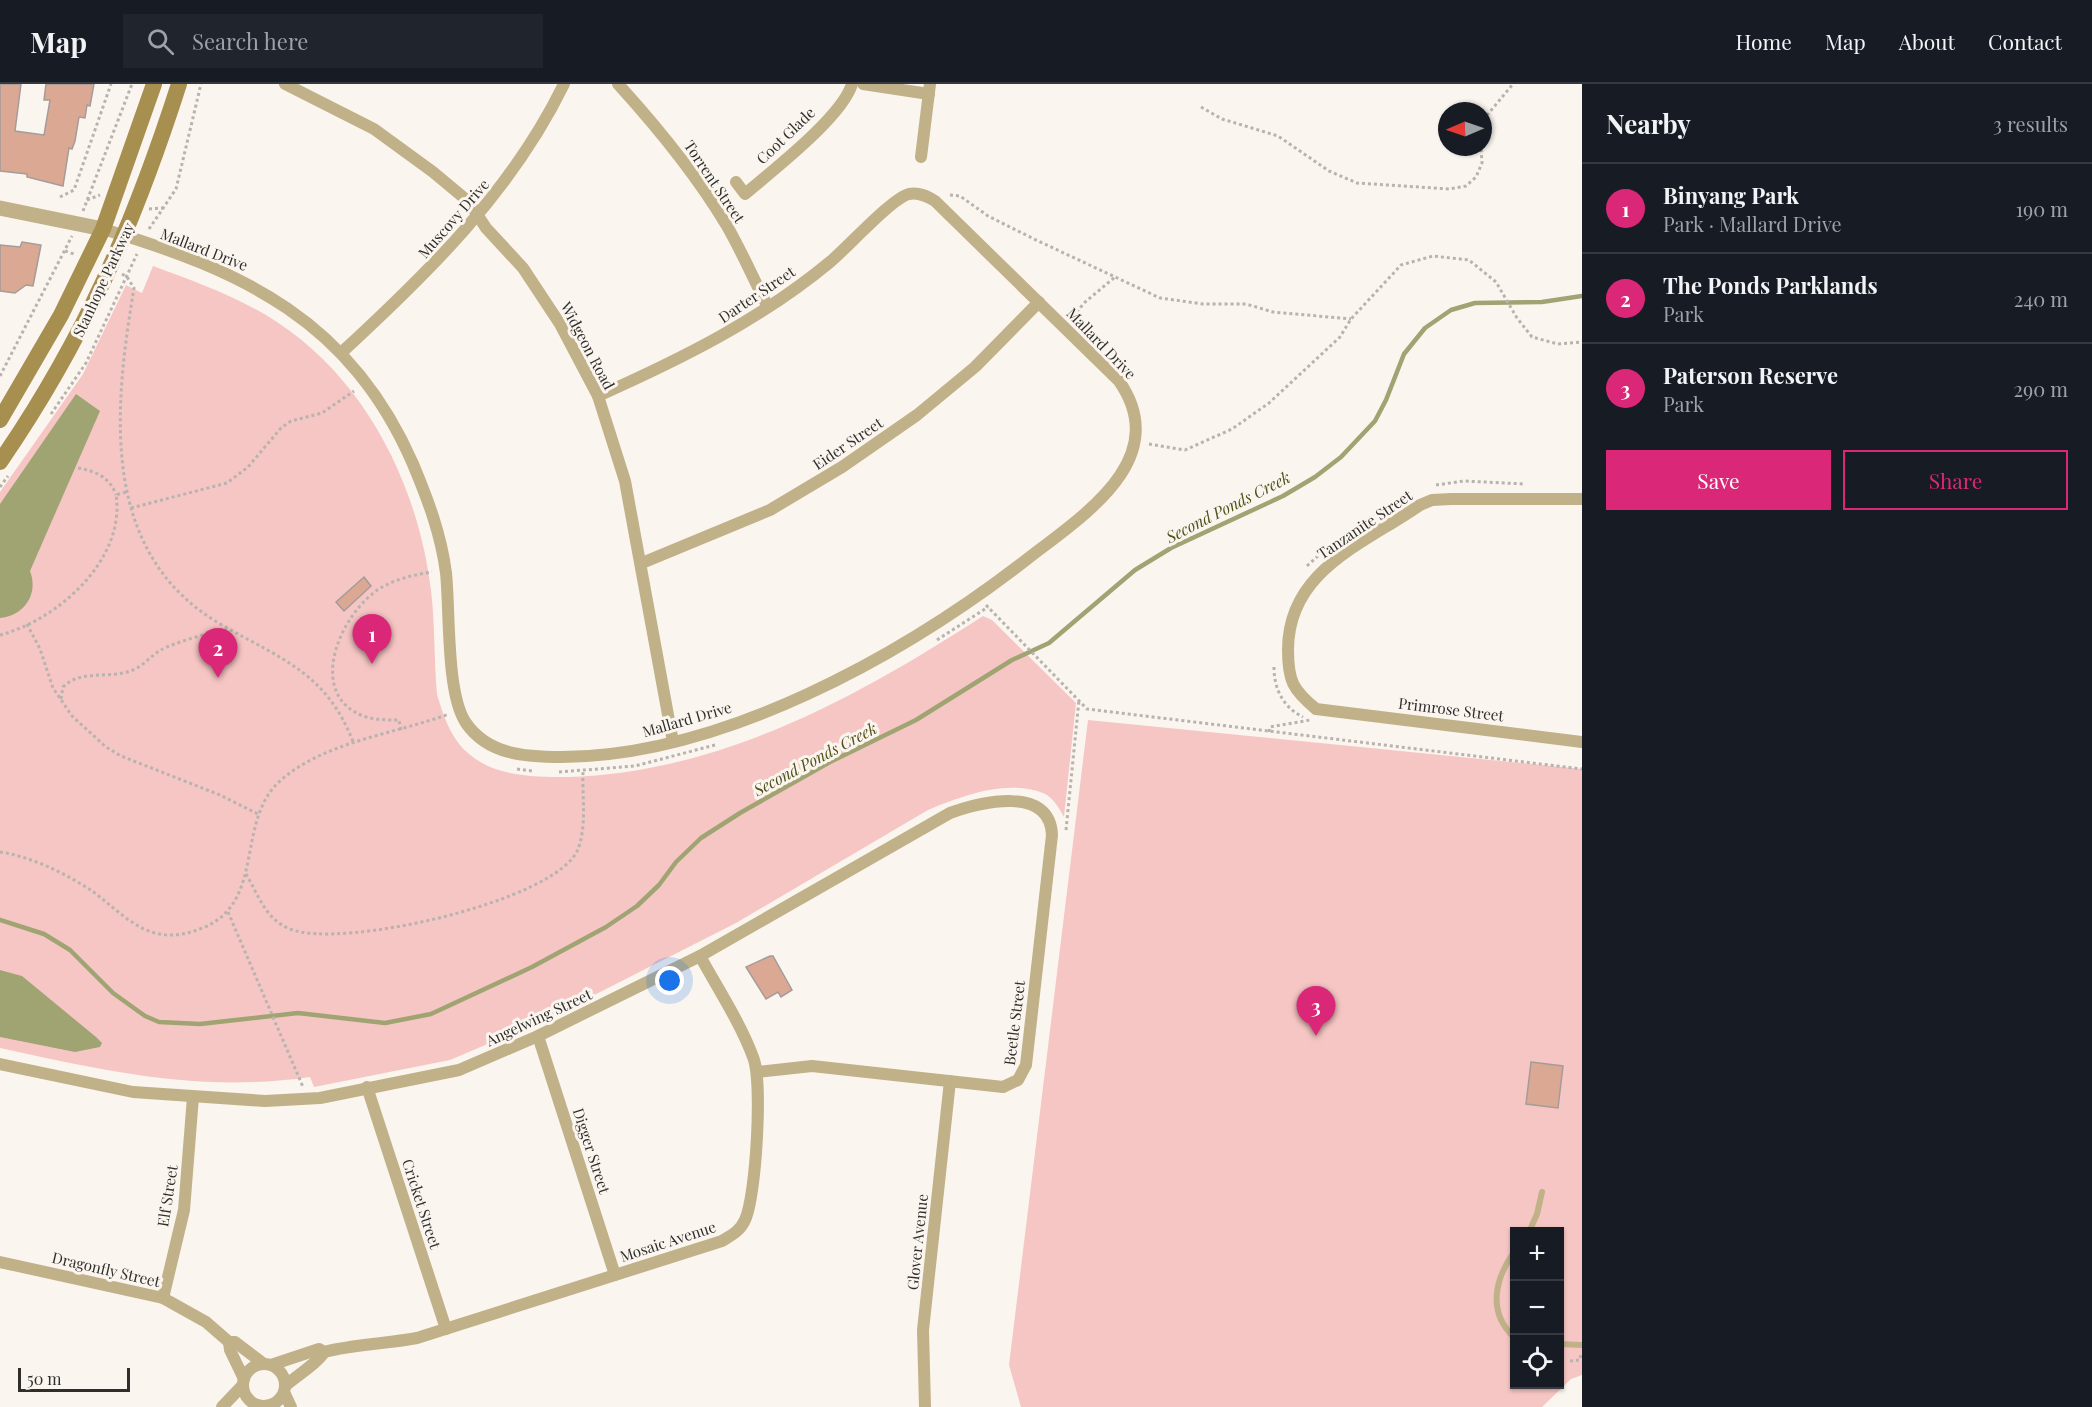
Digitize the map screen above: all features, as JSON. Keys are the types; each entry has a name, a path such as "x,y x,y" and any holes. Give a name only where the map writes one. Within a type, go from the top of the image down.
{"main road":[{"name":"Stanhope Parkway","path":"0,420 61,315 103,230 154,84"},
{"name":"Stanhope Parkway","path":"0,462 39,404 80,333 126,236 179,84"}],"street":[{"name":"Widgeon Road","path":"285,84 339,110 398,146 469,202 538,288 576,351 598,396 625,481 642,563 673,742"},
{"name":"Muscovy Drive","path":"341,353 433,266 478,215 503,184 564,84"},
{"name":"Torrent Street","path":"618,84 650,119 706,193 728,228 768,307"},
{"name":"Coot Glade","path":"736,182 745,194 816,130 847,94 852,84"},
{"path":"863,84 929,89 921,157"},
{"name":"Darter Street","path":"598,396 706,346 768,307 829,263 895,202 909,194 916,194"},
{"name":"Mallard Drive","path":"103,230 202,263 253,285 304,319 341,353 374,391 404,442 435,514 446,570 452,676 459,710 464,721 483,740 509,753 526,756 577,757 615,753 673,742 732,724 793,699 914,637 978,596 1028,558 1073,522 1120,478 1132,456 1136,429 1132,403 1127,392 1119,381 935,201 916,194"},
{"path":"0,207 103,230"},
{"name":"Eider Street","path":"642,563 770,510 852,461 917,415 975,368 1039,302"},
{"name":"Tanzanite Street","path":"1313,714 1297,693 1289,677 1288,637 1301,595 1314,578 1431,500 1582,499"},
{"name":"Primrose Street","path":"1313,714 1582,742"},
{"name":"Angelwing Street","path":"0,1064 134,1092 286,1101 320,1098 459,1070 538,1036 700,956 950,813 979,804 1008,801 1035,805 1045,813"},
{"name":"Beetle Street","path":"757,1072 812,1066 1003,1087 1012,1084 1024,1075 1052,835 1051,825 1045,813"},
{"name":"Mosaic Avenue","path":"268,1365 319,1349 324,1352 350,1346 398,1342 446,1329 722,1241 741,1228 749,1204 758,1117 757,1072 746,1042 700,956"},
{"name":"Digger Street","path":"538,1036 615,1275"},
{"name":"Glover Avenue","path":"925,1407 922,1385 923,1330 950,1081"},
{"name":"Cricket Street","path":"367,1087 446,1329"},
{"name":"Elf Street","path":"163,1298 184,1210 193,1097"},
{"name":"Dragonfly Street","path":"0,1262 163,1298 206,1322 229,1342 235,1342 268,1365"},
{"name":"Dragonfly Street","path":"229,1342 230,1350 244,1382"},
{"name":"Mosaic Avenue","path":"285,1389 303,1370 321,1359 324,1352"},
{"path":"222,1407 244,1382 251,1368 268,1365 282,1374 291,1407"},
{"path":"244,1382 247,1397 259,1406 276,1402 285,1389"}],"lane":[{"path":"1531,1227 1542,1192"},
{"path":"1510,1261 1497,1285 1496,1298 1499,1317 1513,1335"},
{"path":"1564,1344 1582,1345"}],"path":[{"path":"60,197 74,190 111,84"},
{"path":"85,205 132,84"},
{"path":"153,220 165,207 176,189 201,84"},
{"path":"1492,109 1513,84"},
{"path":"1201,107 1222,119 1278,136 1329,171 1357,183 1449,189 1466,186 1476,177 1482,163 1482,156"},
{"path":"950,195 960,196 988,216 1160,298 1203,304 1246,304 1273,312 1351,319"},
{"path":"151,210 165,207"},
{"path":"0,376 68,244"},
{"path":"65,250 71,253"},
{"path":"1149,444 1185,450 1233,429 1269,403 1340,337 1351,319 1401,265 1433,256 1469,260 1496,282 1532,338 1558,344 1582,342"},
{"path":"127,277 134,288 123,364 119,423 120,454 131,508 144,543 168,582 206,614 293,663 316,683 333,702 354,744"},
{"path":"1074,316 1084,303 1115,277"},
{"path":"131,508 226,483 248,467 281,428 291,421 322,413 354,391"},
{"path":"0,635 27,624 70,596 99,562 116,524 116,495 104,477 78,468"},
{"path":"1431,487 1464,481 1528,484"},
{"path":"116,495 127,492"},
{"path":"1364,523 1404,498"},
{"path":"1305,568 1333,544"},
{"path":"401,730 399,720 367,717 351,708 342,698 334,683 333,660 340,635 353,613 374,593 398,579 446,570"},
{"path":"995,616 1088,709 1582,769"},
{"path":"27,624 40,649 47,677 61,700 90,734 121,756 220,795 258,814"},
{"path":"61,700 63,687 71,681 85,676 128,672 137,669 162,650 215,631 232,630"},
{"path":"1275,660 1274,680 1284,702 1299,715 1313,714"},
{"path":"333,702 342,698"},
{"path":"1065,836 1079,700"},
{"path":"0,852 16,855 56,871 90,890 143,928 159,934 176,935 196,931 228,912 237,898 246,874 258,814 271,791 289,774 322,755 459,710"},
{"path":"1269,732 1270,727 1313,714"},
{"path":"246,874 270,914 284,927 300,932 375,930 453,915 519,890 569,862 578,849 582,830 583,772"},
{"path":"228,912 296,1069"},
{"path":"1570,1361 1580,1360 1582,1351"}],"shaded area":[{"path":"153,266 232,298 277,322 309,346 337,374 362,405 383,439 400,475 414,513 424,551 431,590 437,694 442,710 457,741 480,762 516,774 568,777 624,772 679,762 733,746 837,701 887,675 983,616 992,620 1076,703 1064,817 1050,797 1029,789 1014,788 984,791 928,810 736,923 549,1018 450,1060 314,1087 310,1077 230,1082 154,1077 115,1072 0,1048 0,492 83,374 126,285 142,293"},
{"path":"76,394 100,411 30,571 31,595 16,613 0,618 0,504"},
{"path":"1088,720 1582,769 1582,1375 1571,1379 1564,1386 1564,1227 1510,1227 1510,1389 1561,1389 1542,1407 1021,1407 1009,1365"},
{"path":"0,970 22,976 96,1037 102,1043 100,1047 75,1052 0,1037"}],"building":[{"path":"0,84 21,84 15,131 44,135 50,100 44,100 46,84 94,84 90,106 87,105 85,118 79,117 75,141 72,149 69,148 63,186 27,177 27,174 0,171"},
{"path":"22,242 41,245 33,286 26,285 15,293 0,291 0,245 20,247"},
{"path":"364,577 371,586 344,611 336,602"},
{"path":"773,956 792,990 781,997 778,992 766,999 746,967"},
{"path":"1531,1062 1563,1066 1558,1108 1526,1104"}],"waterway":[{"name":"Second Ponds Creek","path":"0,920 44,934 70,950 113,993 145,1016 159,1022 200,1024 298,1013 385,1023 431,1014 532,967 606,927 637,906 701,838 740,813 830,762 916,720 1012,660 1049,643 1135,570 1171,548 1283,496 1315,477 1341,457 1375,421 1404,354 1425,328 1451,310 1475,303 1542,302 1582,296"}],"place":[{"name":"Binyang Park","path":"372,664"},
{"name":"The Ponds Parklands","path":"218,678"},
{"name":"Paterson Reserve","path":"1316,1036"}]}
